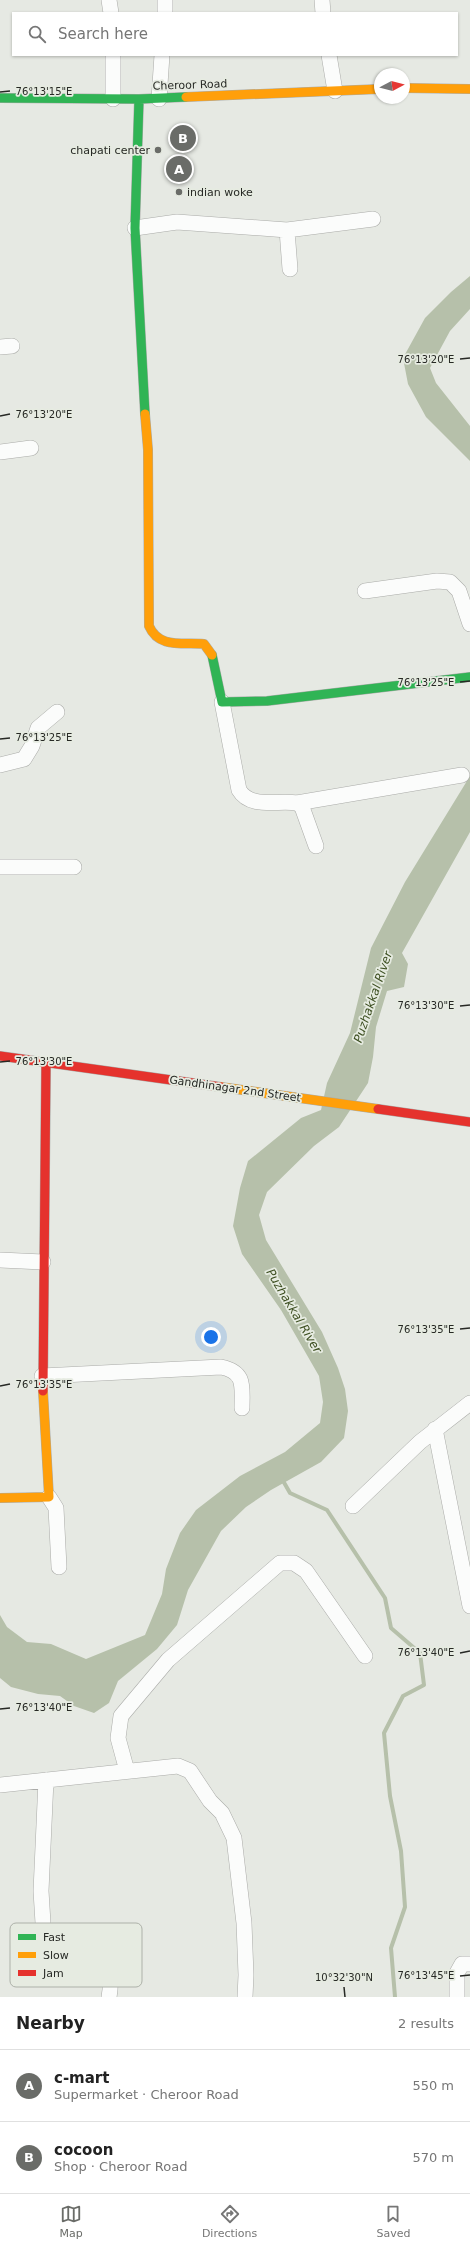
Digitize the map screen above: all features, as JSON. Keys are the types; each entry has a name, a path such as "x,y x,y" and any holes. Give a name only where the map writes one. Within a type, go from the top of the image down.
{"street":[{"path":"109,0 111,12"},
{"path":"165,0 165,12"},
{"path":"322,0 323,12"},
{"path":"113,56 113,99"},
{"path":"159,98 162,56"},
{"path":"330,56 335,91"},
{"path":"410,88 470,89"},
{"name":"Cheroor Road","path":"0,98 140,99 374,89"},
{"path":"140,99 135,228 140,344 148,450 149,626 152,635 162,643 204,644 212,654 239,790 243,798 254,802 297,803 462,775"},
{"path":"135,228 177,222 287,230 373,219"},
{"path":"287,230 290,269"},
{"path":"0,452 31,448"},
{"path":"365,591 437,582 450,582 459,591 470,624"},
{"path":"222,702 267,701 470,677"},
{"path":"0,766 24,758 32,746 38,728 57,712"},
{"path":"297,803 302,807 316,846"},
{"path":"0,867 74,867"},
{"name":"Gandhinagar 2nd Street","path":"0,1056 470,1122"},
{"path":"46,1062 42,1376 49,1496 56,1508 59,1567"},
{"path":"0,1260 43,1262"},
{"path":"42,1376 221,1367 233,1370 242,1380 242,1408"},
{"path":"353,1506 435,1429 470,1403"},
{"path":"435,1429 470,1606"},
{"path":"0,1498 49,1496"},
{"path":"127,1771 118,1738 121,1716 168,1660 280,1563 294,1563 306,1571 365,1656"},
{"path":"0,1785 178,1766 190,1771 210,1801 222,1813 230,1825 234,1838 244,1923 246,1975 245,1997"},
{"path":"42,1923 41,1892 46,1780"},
{"path":"457,1997 457,1973 462,1964 470,1964"},
{"path":"109,1997 110,1987"}],"water":[{"path":"470,276 470,309 450,331 430,368 436,383 470,426 470,461 426,417 408,384 403,358 425,318 451,292"},
{"name":"Puzhakkal River","path":"470,776 470,832 402,953 408,964 404,987 387,991 376,1027 373,1057 368,1083 339,1127 314,1146 267,1192 259,1215 266,1240 322,1332 338,1368 345,1389 348,1411 344,1438 321,1462 271,1490 246,1507 221,1531 188,1590 177,1625 157,1649 118,1681 109,1703 94,1713 74,1706 60,1696 38,1694 11,1687 0,1678 0,1615 7,1627 27,1642 51,1644 86,1659 145,1635 162,1594 166,1569 180,1533 196,1510 240,1476 285,1452 320,1423 323,1402 319,1376 281,1310 242,1254 233,1226 240,1188 248,1161 301,1118 321,1110 327,1083 350,1033 371,948 405,882"}],"waterway":[{"path":"282,1479 290,1493 327,1510 385,1598 391,1628 420,1653 424,1685 403,1696 384,1733 390,1796 401,1851 405,1907 391,1948 395,1997"}],"traffic: fast":[{"path":"0,98 139,99 186,97"},
{"path":"139,99 135,228 145,414"},
{"path":"212,655 222,702 267,701 470,677"}],"traffic: slow":[{"path":"410,88 470,89"},
{"path":"186,97 374,89"},
{"path":"145,414 148,450 149,626 153,633 165,641 172,643 204,644 212,655"},
{"path":"221,1087 378,1109"},
{"path":"0,1498 49,1497 43,1391"}],"traffic: jam":[{"path":"0,1056 221,1087"},
{"path":"43,1391 46,1062"},
{"path":"378,1109 470,1122"}],"place":[{"name":"cocoon","path":"183,138"},
{"name":"chapati center","path":"158,150"},
{"name":"c-mart","path":"179,169"},
{"name":"indian woke","path":"179,192"}]}
